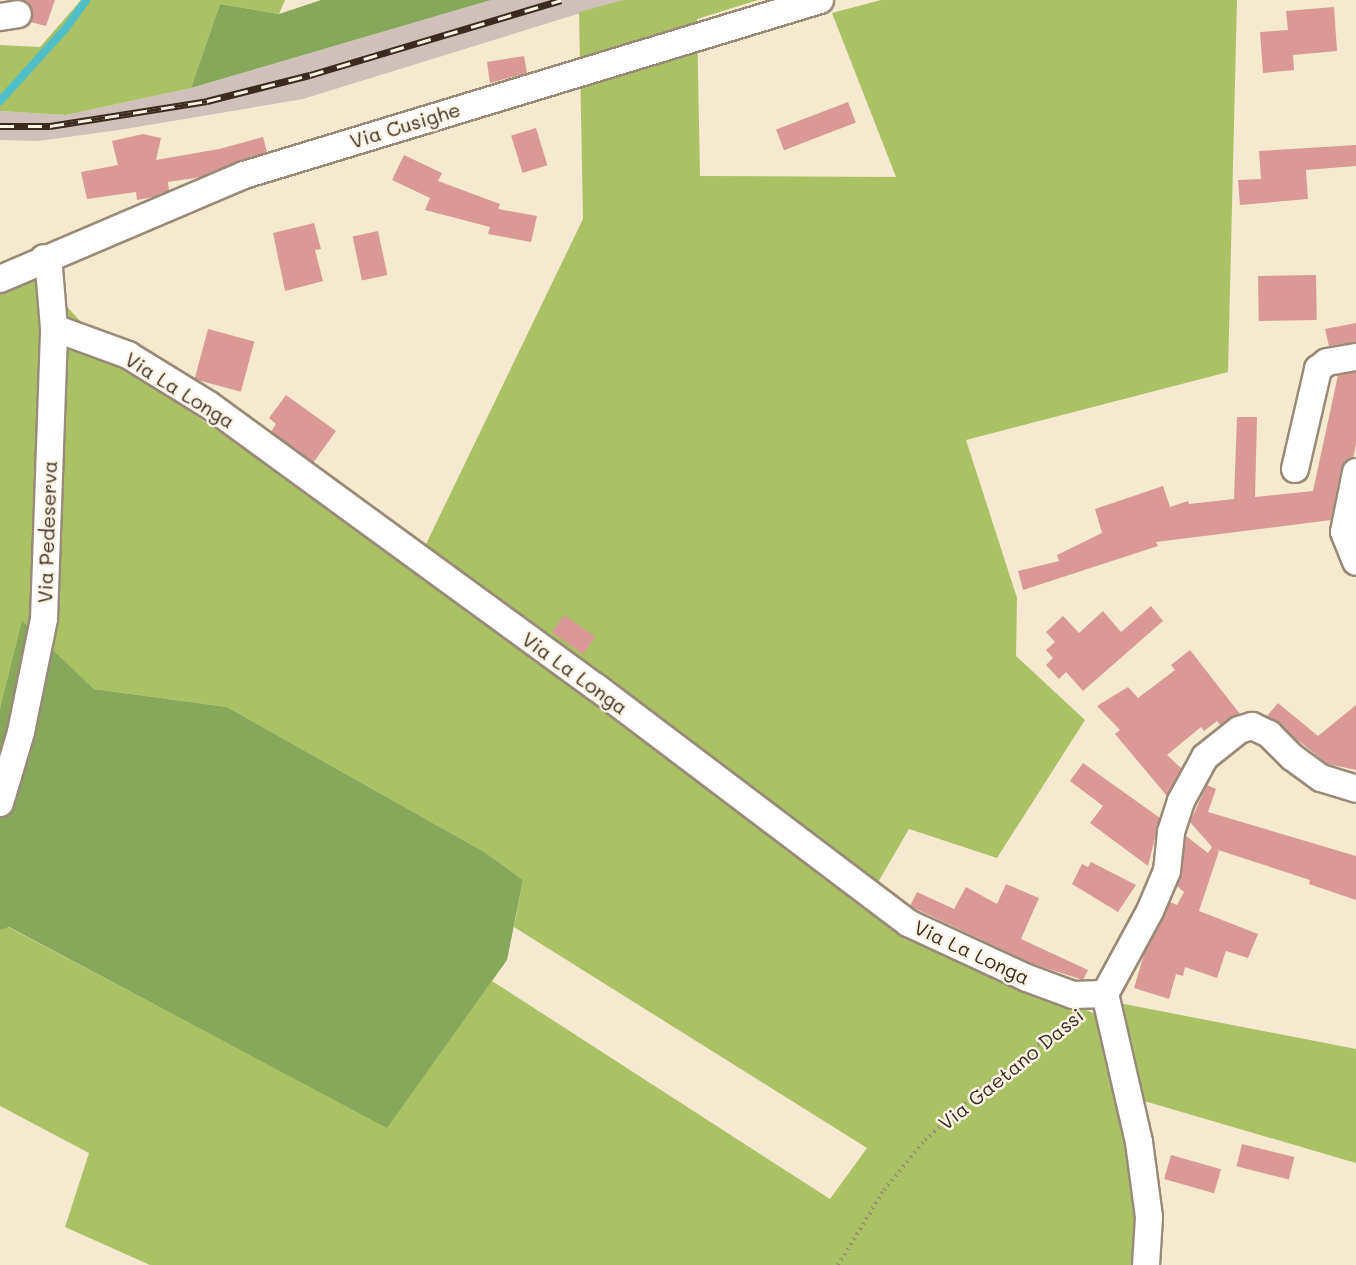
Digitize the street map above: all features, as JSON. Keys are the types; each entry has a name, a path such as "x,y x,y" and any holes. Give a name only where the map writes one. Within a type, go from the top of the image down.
{"street":[{"name":"Via Cusighe","path":"0,279 44,258 244,175 820,0"},
{"name":"Via Pedeserva","path":"0,803 21,732 44,619 54,328 49,268 44,258"},
{"name":"Via La Longa","path":"54,328 128,355 209,405 596,687 908,923 1064,992 1105,994"},
{"path":"1295,469 1318,369 1327,362 1356,357"},
{"path":"1356,472 1344,532 1356,562"},
{"path":"1105,994 1150,911 1167,871 1171,832 1180,801 1199,765 1212,750 1239,730 1257,727 1321,778 1356,789"},
{"name":"Via Gaetano Dassi","path":"1105,994 1139,1142 1149,1217 1146,1265"}],"path":[{"name":"Via Gaetano Dassi","path":"838,1265 884,1190 925,1140 981,1089 1105,994"}],"shaded area":[{"path":"491,0 623,0 303,99 119,130 38,141 0,140 0,111 66,115 191,88"}],"green space":[{"path":"81,0 285,0 279,14 220,4 191,88 66,115 0,111 0,45 40,47"},
{"path":"321,0 491,0 191,88 220,4 279,14"},
{"path":"623,0 758,0 697,19 700,176 896,177 832,13 881,0 1237,0 1228,372 966,440 1017,598 1016,656 1085,720 997,858 909,829 863,908 1093,1013 1119,1003 1356,1049 1356,1163 1117,1093 1138,1225 1131,1265 150,1265 65,1227 89,1153 0,1106 0,930 8,927 387,1127 492,981 830,1199 867,1148 514,927 523,880 486,853 227,707 94,689 22,622 0,708 0,293 37,275 117,360 414,569 583,219 579,12"},
{"path":"22,621 94,689 227,707 486,853 523,880 507,960 387,1128 9,927 0,930 0,708"}],"building":[{"path":"23,0 55,0 46,26 30,22 33,11"},
{"path":"1334,7 1337,51 1293,55 1294,70 1263,73 1260,32 1288,30 1286,11"},
{"path":"524,56 527,73 490,83 487,62"},
{"path":"848,102 856,123 784,150 776,130"},
{"path":"536,128 547,165 523,173 511,136"},
{"path":"143,134 161,138 156,160 219,149 263,137 267,152 202,177 168,182 169,191 154,197 137,200 136,192 87,199 81,172 118,165 112,141"},
{"path":"1356,145 1356,166 1306,170 1308,199 1240,205 1238,180 1261,179 1259,151"},
{"path":"404,155 442,173 438,181 500,204 498,209 537,216 531,242 488,234 490,227 425,210 430,198 392,180"},
{"path":"314,223 321,249 315,250 323,281 285,291 273,233"},
{"path":"378,231 387,275 362,280 353,236"},
{"path":"1316,275 1317,320 1259,321 1258,276"},
{"path":"1356,323 1356,342 1329,346 1325,329"},
{"path":"208,329 254,341 241,392 195,379"},
{"path":"1356,372 1356,444 1353,458 1341,469 1331,520 1156,542 1158,546 1023,590 1018,571 1059,561 1057,555 1102,533 1095,509 1163,486 1170,507 1188,501 1189,504 1234,499 1237,417 1257,417 1255,497 1313,491 1338,375"},
{"path":"286,395 336,431 313,463 271,432 276,424 269,418"},
{"path":"1151,606 1163,621 1083,691 1066,672 1059,679 1046,665 1053,658 1046,650 1055,642 1046,632 1063,616 1079,633 1103,611 1121,632"},
{"path":"564,615 595,637 583,654 552,632"},
{"path":"1190,650 1240,714 1221,726 1217,721 1204,731 1201,727 1167,755 1182,769 1167,796 1115,734 1120,730 1097,706 1128,687 1138,698 1175,670 1171,665"},
{"path":"1278,703 1318,736 1356,705 1356,770 1328,764 1267,716"},
{"path":"1083,763 1160,818 1148,866 1090,823 1103,806 1070,781"},
{"path":"1207,785 1216,789 1208,812 1356,856 1356,900 1309,884 1310,880 1215,849 1219,851 1199,911 1258,934 1248,958 1226,951 1217,978 1185,967 1183,976 1176,974 1169,999 1134,988 1144,954 1170,902 1177,905 1184,892 1177,886 1186,836 1208,853 1212,847 1190,822"},
{"path":"1091,862 1136,885 1118,912 1072,884 1082,864 1088,867"},
{"path":"1006,884 1039,898 1021,939 1088,970 1083,980 1033,964 910,906 917,892 954,909 966,887 997,904"},
{"path":"1242,1144 1294,1157 1289,1179 1236,1166"},
{"path":"1171,1155 1221,1169 1214,1193 1164,1179"}],"waterway":[{"path":"0,101 66,28 86,0"}],"railway":[{"path":"0,126 50,126 207,101 310,75 561,0"}]}
